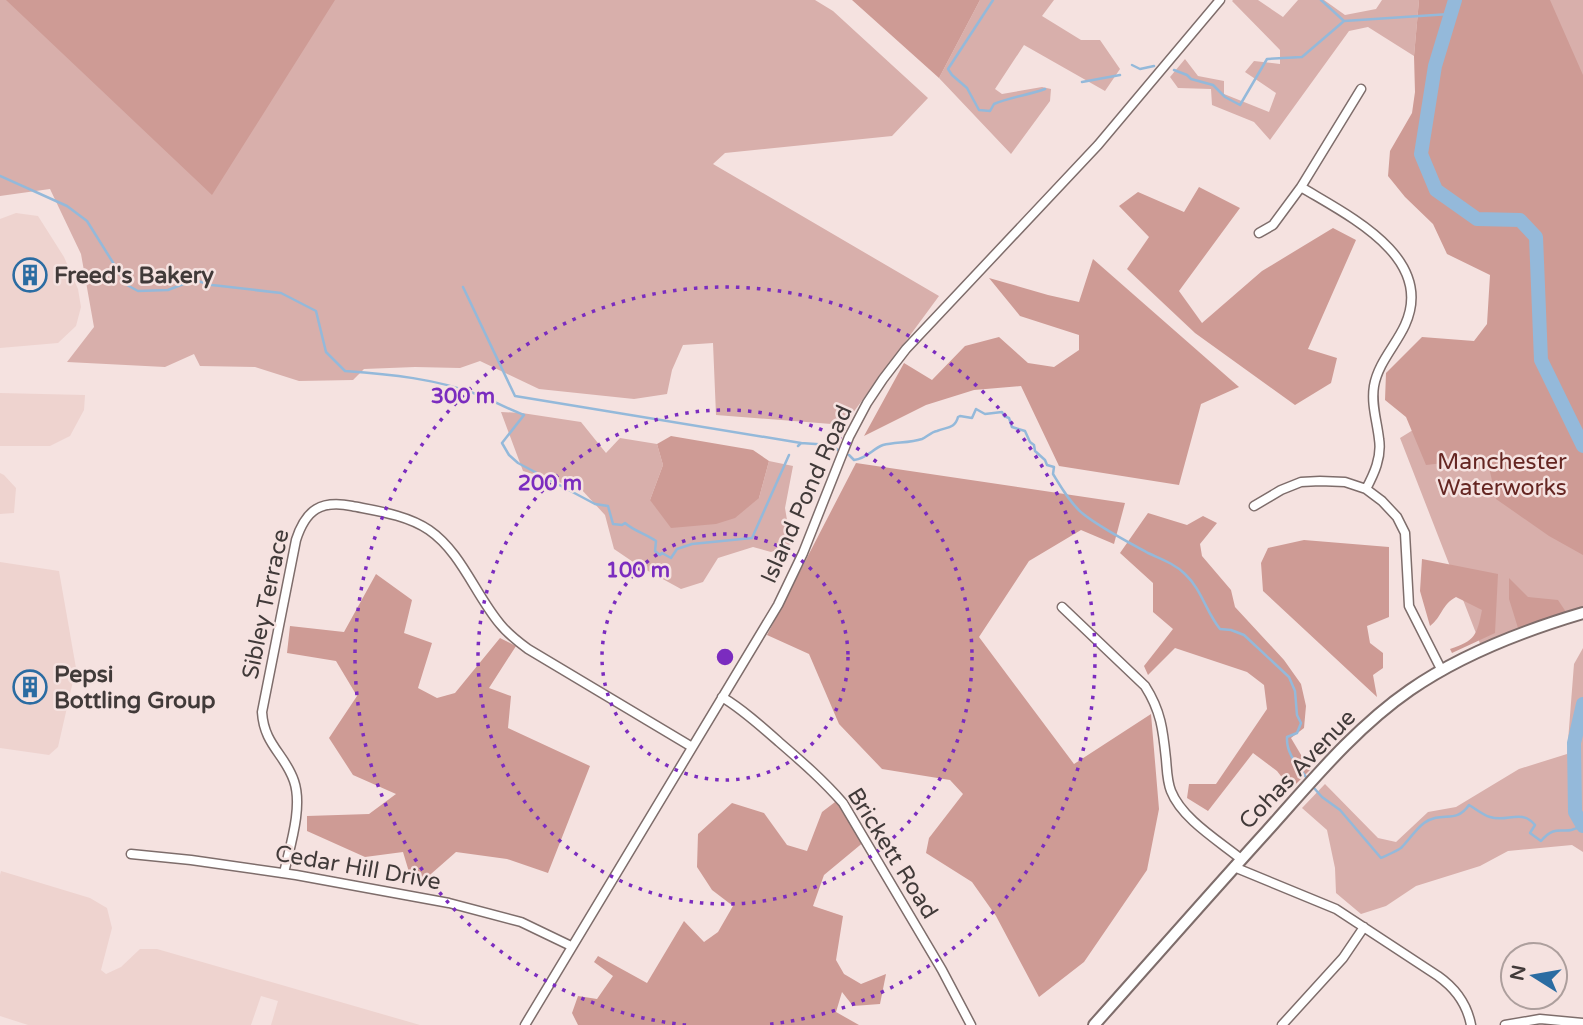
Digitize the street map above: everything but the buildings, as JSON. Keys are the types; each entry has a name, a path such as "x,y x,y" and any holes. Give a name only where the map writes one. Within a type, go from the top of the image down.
{"street":[{"name":"Island Pond Road","path":"524,1025 763,630 786,588 814,526 849,437 883,379 906,349 1098,145 1220,0"},
{"path":"1259,233 1273,225 1301,187 1361,89"},
{"path":"1301,187 1377,235 1399,258 1409,278 1411,309 1405,326 1374,384 1373,397 1380,442 1376,471 1366,489"},
{"path":"1254,506 1301,482 1320,481 1345,482 1366,489 1382,501 1397,517 1405,533 1409,606 1442,670"},
{"name":"Sibley Terrace","path":"284,873 297,810 297,791 291,772 265,732 262,712 296,540 303,521 310,513 327,504 337,503 393,515 429,530 456,558 488,607 512,637 692,747"},
{"path":"1062,607 1145,686 1155,702 1160,717 1168,781 1179,806 1189,818 1238,863 1326,905 1447,982 1466,1007 1471,1025"},
{"name":"Cohas Avenue","path":"1094,1025 1306,787 1363,728 1408,691 1442,670 1512,637 1583,613"},
{"name":"Brickett Road","path":"722,696 759,724 843,803 942,970 971,1025"},
{"name":"Cedar Hill Drive","path":"131,854 284,873 449,903 504,916 571,946"},
{"path":"1282,1025 1343,958 1364,927"},
{"path":"1506,1025 1540,1019 1583,1023"}],"shaded area":[{"path":"16,213 38,216 64,257 78,289 81,307 76,326 58,343 0,348 0,219"},
{"path":"0,393 85,395 84,410 70,436 50,446 0,446"},
{"path":"0,473 16,488 14,513 0,514"},
{"path":"0,562 59,571 76,668 58,747 49,755 0,748"},
{"path":"1,871 90,898 107,908 112,928 101,970 106,974 121,967 140,949 157,949 420,1025 271,1025 278,1001 261,996 251,1025 28,1025 0,1016"}],"green space":[{"path":"0,0 815,0 833,11 928,98 892,136 725,153 713,164 939,296 844,425 716,415 713,343 683,345 672,370 667,394 634,399 539,389 480,361 460,368 364,369 353,380 299,381 255,367 200,366 194,354 165,367 67,362 94,327 81,254 50,189 0,196"},
{"path":"6,0 335,0 212,195"},
{"path":"852,0 980,0 939,78"},
{"path":"980,0 1054,0 1042,16 1081,40 1100,40 1120,69 1105,91 1024,45 995,89 1002,94 1042,87 1051,89 1050,101 1011,154 939,78"},
{"path":"1233,0 1258,0 1283,17 1298,0 1324,0 1345,15 1376,9 1382,0 1419,0 1414,56 1368,27 1349,31 1270,140 1254,122 1212,105 1211,89 1178,88 1170,77 1185,59 1198,76 1224,81 1224,94 1269,112 1276,93 1245,72 1254,61 1280,64 1280,50"},
{"name":"Manchester Waterworks","path":"1419,0 1550,0 1583,75 1583,555 1549,536 1496,499 1487,458 1426,465 1406,417 1385,400 1386,373 1422,337 1474,341 1487,324 1490,275 1447,254 1433,224 1388,176 1390,151 1412,113"},
{"name":"Manchester Waterworks","path":"1450,0 1583,0 1583,610 1481,646 1400,438 1549,346"},
{"path":"1199,187 1240,208 1179,291 1202,323 1262,271 1333,228 1356,240 1308,349 1337,358 1331,383 1295,405 1195,333 1127,269 1149,237 1119,206 1138,192 1184,212"},
{"path":"1093,259 1239,387 1201,404 1179,485 1059,466 1021,386 974,390 926,405 864,436 904,363 932,380 965,346 999,337 1028,363 1054,367 1079,350 1079,335 1020,316 989,278 1079,302"},
{"path":"501,412 581,422 606,453 620,438 657,444 663,465 650,500 759,498 769,461 793,466 785,508 791,544 771,552 753,547 718,558 703,582 681,589 614,549 605,515 581,489 523,471"},
{"path":"671,436 753,450 769,461 759,498 735,518 716,524 671,528 650,500 663,465 657,444"},
{"path":"856,463 1125,503 1114,544 1081,530 1029,561 979,637 1074,764 1151,714 1159,809 1147,870 1084,962 1039,997 996,916 972,882 926,853 929,838 963,794 950,780 882,769 839,724 809,654 767,635"},
{"path":"1148,513 1187,525 1203,516 1217,523 1200,544 1202,556 1231,590 1235,607 1284,660 1301,684 1306,706 1304,728 1291,738 1310,770 1291,789 1277,771 1253,753 1208,811 1187,798 1189,784 1216,784 1267,709 1264,685 1247,672 1175,648 1148,675 1144,666 1173,629 1153,612 1153,583 1120,553"},
{"path":"1304,540 1389,547 1389,617 1367,626 1370,643 1383,653 1383,668 1373,675 1377,697 1263,591 1261,563 1268,548"},
{"path":"1422,559 1498,574 1495,633 1452,653 1450,649 1474,636 1482,610 1456,597 1430,626 1420,591"},
{"path":"376,574 412,600 404,633 432,643 418,688 437,698 455,693 500,638 516,646 489,688 511,696 508,728 590,766 548,873 507,859 456,852 423,881 409,872 403,852 365,857 307,831 307,816 369,814 396,794 353,775 329,738 357,696 336,661 287,653 290,626 344,632"},
{"path":"1509,578 1528,597 1558,600 1566,612 1518,628 1509,599"},
{"path":"1583,648 1583,852 1572,845 1508,851 1480,866 1416,886 1386,906 1361,914 1336,893 1335,868 1327,830 1302,808 1325,784 1378,838 1396,842 1428,812 1456,807 1519,769 1567,754 1574,664"},
{"path":"839,799 865,841 824,875 813,906 843,916 836,960 844,974 861,984 886,974 880,1004 853,1006 842,992 836,1012 859,1025 578,1025 572,1013 578,996 597,999 613,976 594,962 598,956 647,983 684,921 704,942 718,932 733,906 712,890 697,867 698,834 732,803 764,813 787,845 807,851 822,812"}],"waterway":[{"path":"993,0 948,69 967,88 979,110 990,111 994,104 1045,89"},
{"path":"1321,0 1344,21"},
{"path":"1455,0 1435,66 1421,154 1436,190 1477,219 1520,220 1536,237 1541,360 1583,446"},
{"path":"1174,70 1191,79 1213,85 1225,97 1240,105 1267,59 1302,57 1344,21 1450,14"},
{"path":"1132,65 1140,69 1154,66"},
{"path":"1082,82 1120,75"},
{"path":"0,176 67,206 87,221 127,285 138,291 168,290 194,280 212,285 281,293 316,311 326,352 345,371 447,385 479,395 524,415 502,443 509,455 518,463 595,504 608,506 613,524 625,523 656,541 655,551 660,555 662,553 671,558 677,549 692,544 752,538 789,455"},
{"path":"463,287 515,396 801,443"},
{"path":"849,455 854,460 859,459 883,445 922,439 952,426 960,416 972,418 976,409 985,414 1002,412 1009,418 1012,427 1025,431 1035,451 1047,465 1054,467 1053,474 1078,509 1105,529 1181,570 1196,587 1220,629 1244,635 1289,677 1295,691 1297,715 1301,723 1297,733 1287,737 1287,743 1306,777"},
{"path":"798,446 801,443 830,445 838,450"},
{"path":"1583,704 1574,743 1575,812 1583,826"},
{"path":"1314,788 1340,810 1381,858 1401,848 1424,823 1431,819 1454,816 1469,805 1490,817 1524,817 1535,825 1530,833 1541,841 1552,832 1576,829 1582,825"}],"place":[{"name":"Freed's Bakery","path":"30,275"},
{"name":"Pepsi Bottling Group","path":"30,687"}]}
